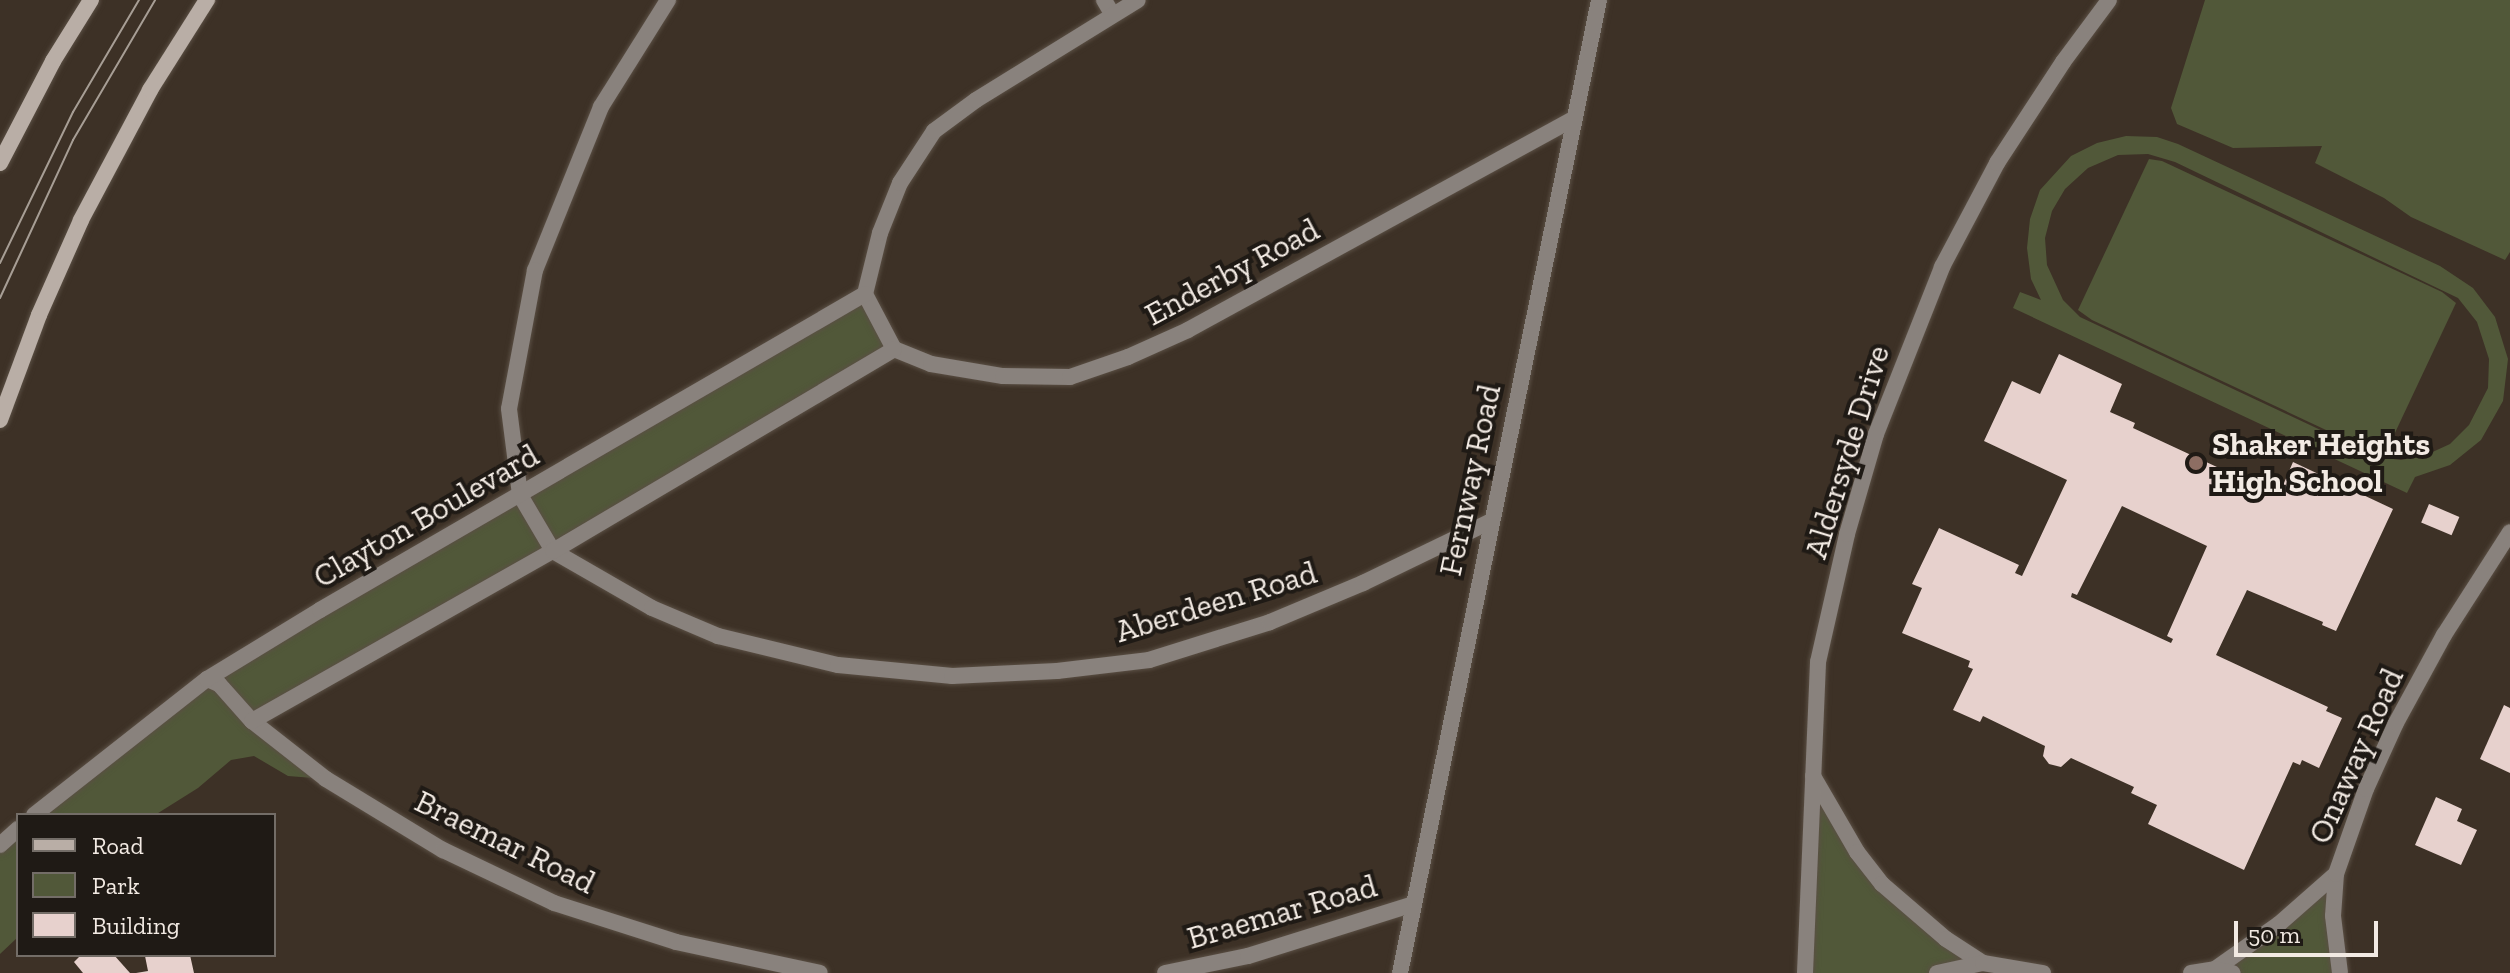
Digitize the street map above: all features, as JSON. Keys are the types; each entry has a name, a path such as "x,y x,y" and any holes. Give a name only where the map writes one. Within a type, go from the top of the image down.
{"main road":[{"path":"0,163 53,61 91,0"},
{"path":"0,420 39,315 86,209 150,90 207,0"}],"street":[{"path":"520,495 509,409 535,270 601,107 668,0"},
{"path":"252,721 553,551 894,349 865,294 880,233 900,183 934,131 1108,7 1138,0"},
{"name":"Fernway Road","path":"1400,973 1489,522 1599,0"},
{"name":"Aldersyde Drive","path":"1805,973 1818,662 1840,563 1876,434 1906,351 1942,267 1997,163 2063,62 2109,0"},
{"name":"Enderby Road","path":"894,349 931,364 1003,376 1070,377 1128,357 1188,330 1573,119"},
{"name":"Clayton Boulevard","path":"37,813 207,679 865,294"},
{"name":"Aberdeen Road","path":"520,495 553,551 652,608 718,636 838,665 952,676 1057,671 1149,660 1283,617 1363,583 1489,522"},
{"name":"Onaway Road","path":"2215,969 2279,924 2336,874 2366,789 2396,723 2444,635 2510,532"},
{"name":"Braemar Road","path":"207,679 223,688 252,721 326,779 443,850 554,903 676,942 820,973"},
{"path":"1813,776 1857,852 1882,884 1946,939 1983,963"},
{"path":"0,845 16,831"},
{"path":"2336,874 2333,916 2340,973"},
{"name":"Braemar Road","path":"1165,973 1248,956 1414,904"},
{"path":"1937,973 1983,963 2043,973"},
{"path":"2191,973 2215,969 2233,973"}],"green space":[{"path":"2205,0 2510,0 2510,252 2505,260 2411,217 2384,198 2315,163 2322,146 2233,148 2177,124 2171,108"},
{"path":"2126,136 2157,137 2178,144 2440,266 2473,288 2495,317 2508,359 2503,401 2481,440 2450,465 2415,477 2407,493 2013,308 2020,292 2041,300 2031,279 2027,248 2030,219 2040,190 2071,156 2097,143","holes":["2148,154 2175,162 2458,298 2477,322 2489,359 2488,388 2469,425 2450,444 2426,455 2401,460 2378,457 2080,317 2063,300 2047,265 2045,238 2052,211 2065,189 2088,168 2118,155"]},
{"path":"2149,159 2162,161 2442,292 2456,303 2385,454 2373,452 2092,320 2078,310"},
{"path":"865,294 894,349 253,721 326,779 288,776 254,756 231,760 198,788 158,813 36,813 158,715"},
{"path":"1813,776 1857,852 1983,963 1937,973 1805,973"},
{"path":"16,831 16,939 0,954 0,845"},
{"path":"2336,874 2340,973 2233,973 2215,969"}],"building":[{"path":"2059,354 2122,384 2110,412 2135,423 2133,428 2260,487 2262,482 2281,490 2293,462 2393,509 2336,631 2322,625 2323,622 2247,590 2216,655 2328,707 2326,711 2342,718 2319,768 2302,760 2300,765 2293,762 2244,870 2148,824 2157,805 2131,793 2134,787 2071,758 2061,767 2049,764 2043,756 2045,746 1983,716 1980,722 1953,710 1973,669 1968,667 1970,661 1902,633 1922,588 1912,584 1939,528 2019,565 2015,573 2022,576 2067,480 1984,441 2012,381 2040,394","holes":["2122,506 2207,546 2167,636 2173,639 2171,643 2071,597 2072,593 2077,595"]},
{"path":"2429,504 2459,517 2452,535 2421,522"},
{"path":"2504,705 2510,708 2510,773 2480,759"},
{"path":"2436,797 2462,809 2457,821 2477,830 2461,865 2415,845"},
{"path":"79,957 116,957 130,973 83,973 74,962"},
{"path":"145,957 190,957 194,973 136,973 148,971"}],"tram line":[{"path":"0,263 73,112 139,0"},
{"path":"0,298 73,140 155,0"}],"place":[{"name":"Shaker Heights High School","path":"2196,463"}]}
